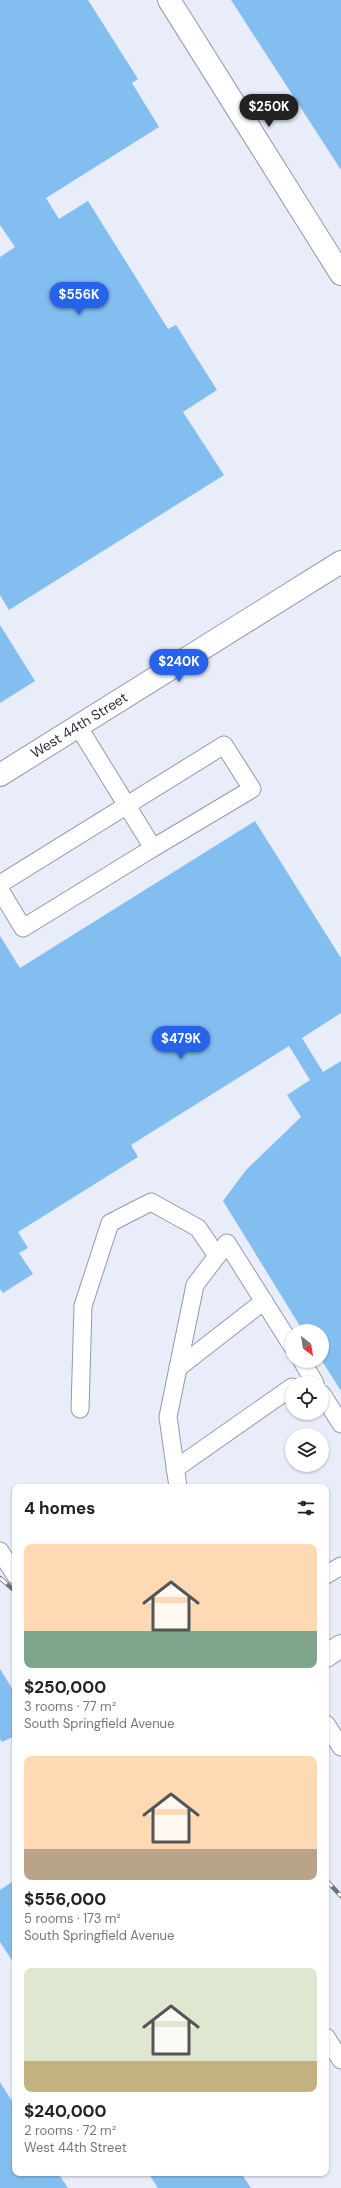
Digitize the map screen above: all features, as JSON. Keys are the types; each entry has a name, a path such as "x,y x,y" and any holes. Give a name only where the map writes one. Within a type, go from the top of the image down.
{"street":[{"path":"169,0 341,274"},
{"name":"West 44th Street","path":"0,775 341,562"},
{"path":"329,1654 341,1646"}],"lane":[{"path":"78,726 153,848"},
{"path":"0,884 224,745 252,790 153,848 23,928 0,890"},
{"path":"80,1408 83,1306 110,1223 151,1202 198,1228 217,1256"},
{"path":"178,1484 168,1417 195,1285 227,1243 285,1335"},
{"path":"178,1368 264,1301"},
{"path":"175,1469 285,1392"},
{"path":"329,1405 341,1424"},
{"path":"0,1551 12,1570"},
{"path":"329,1574 341,1566"},
{"path":"329,1729 341,1747"},
{"path":"329,2042 341,2060"}],"shaded area":[{"path":"0,0 341,0 341,2188 0,2188"}],"building":[{"path":"0,0 88,0 138,79 132,83 159,127 46,198 59,219 88,201 168,329 176,325 217,390 183,412 224,475 9,610 0,595 0,257 15,247 0,225"},
{"path":"231,0 341,0 341,170"},
{"path":"0,625 35,681 0,703"},
{"path":"255,821 341,958 341,1013 302,1038 323,1072 341,1061 341,1391 326,1368 329,1368 329,1324 299,1324 223,1201 246,1170 301,1117 287,1095 310,1080 289,1046 131,1145 138,1157 18,1232 28,1248 19,1253 33,1274 3,1293 0,1289 0,936 20,968"},
{"path":"0,1669 12,1688 12,1737 2,1742 0,1739"},
{"path":"12,1882 12,1960 0,1942 0,1890"},
{"path":"0,2082 12,2101 12,2176 60,2176 68,2188 0,2188"},
{"path":"150,2176 243,2176 251,2188 158,2188"}],"railway":[{"path":"0,1578 12,1588"},
{"path":"329,1883 341,1896"}]}
